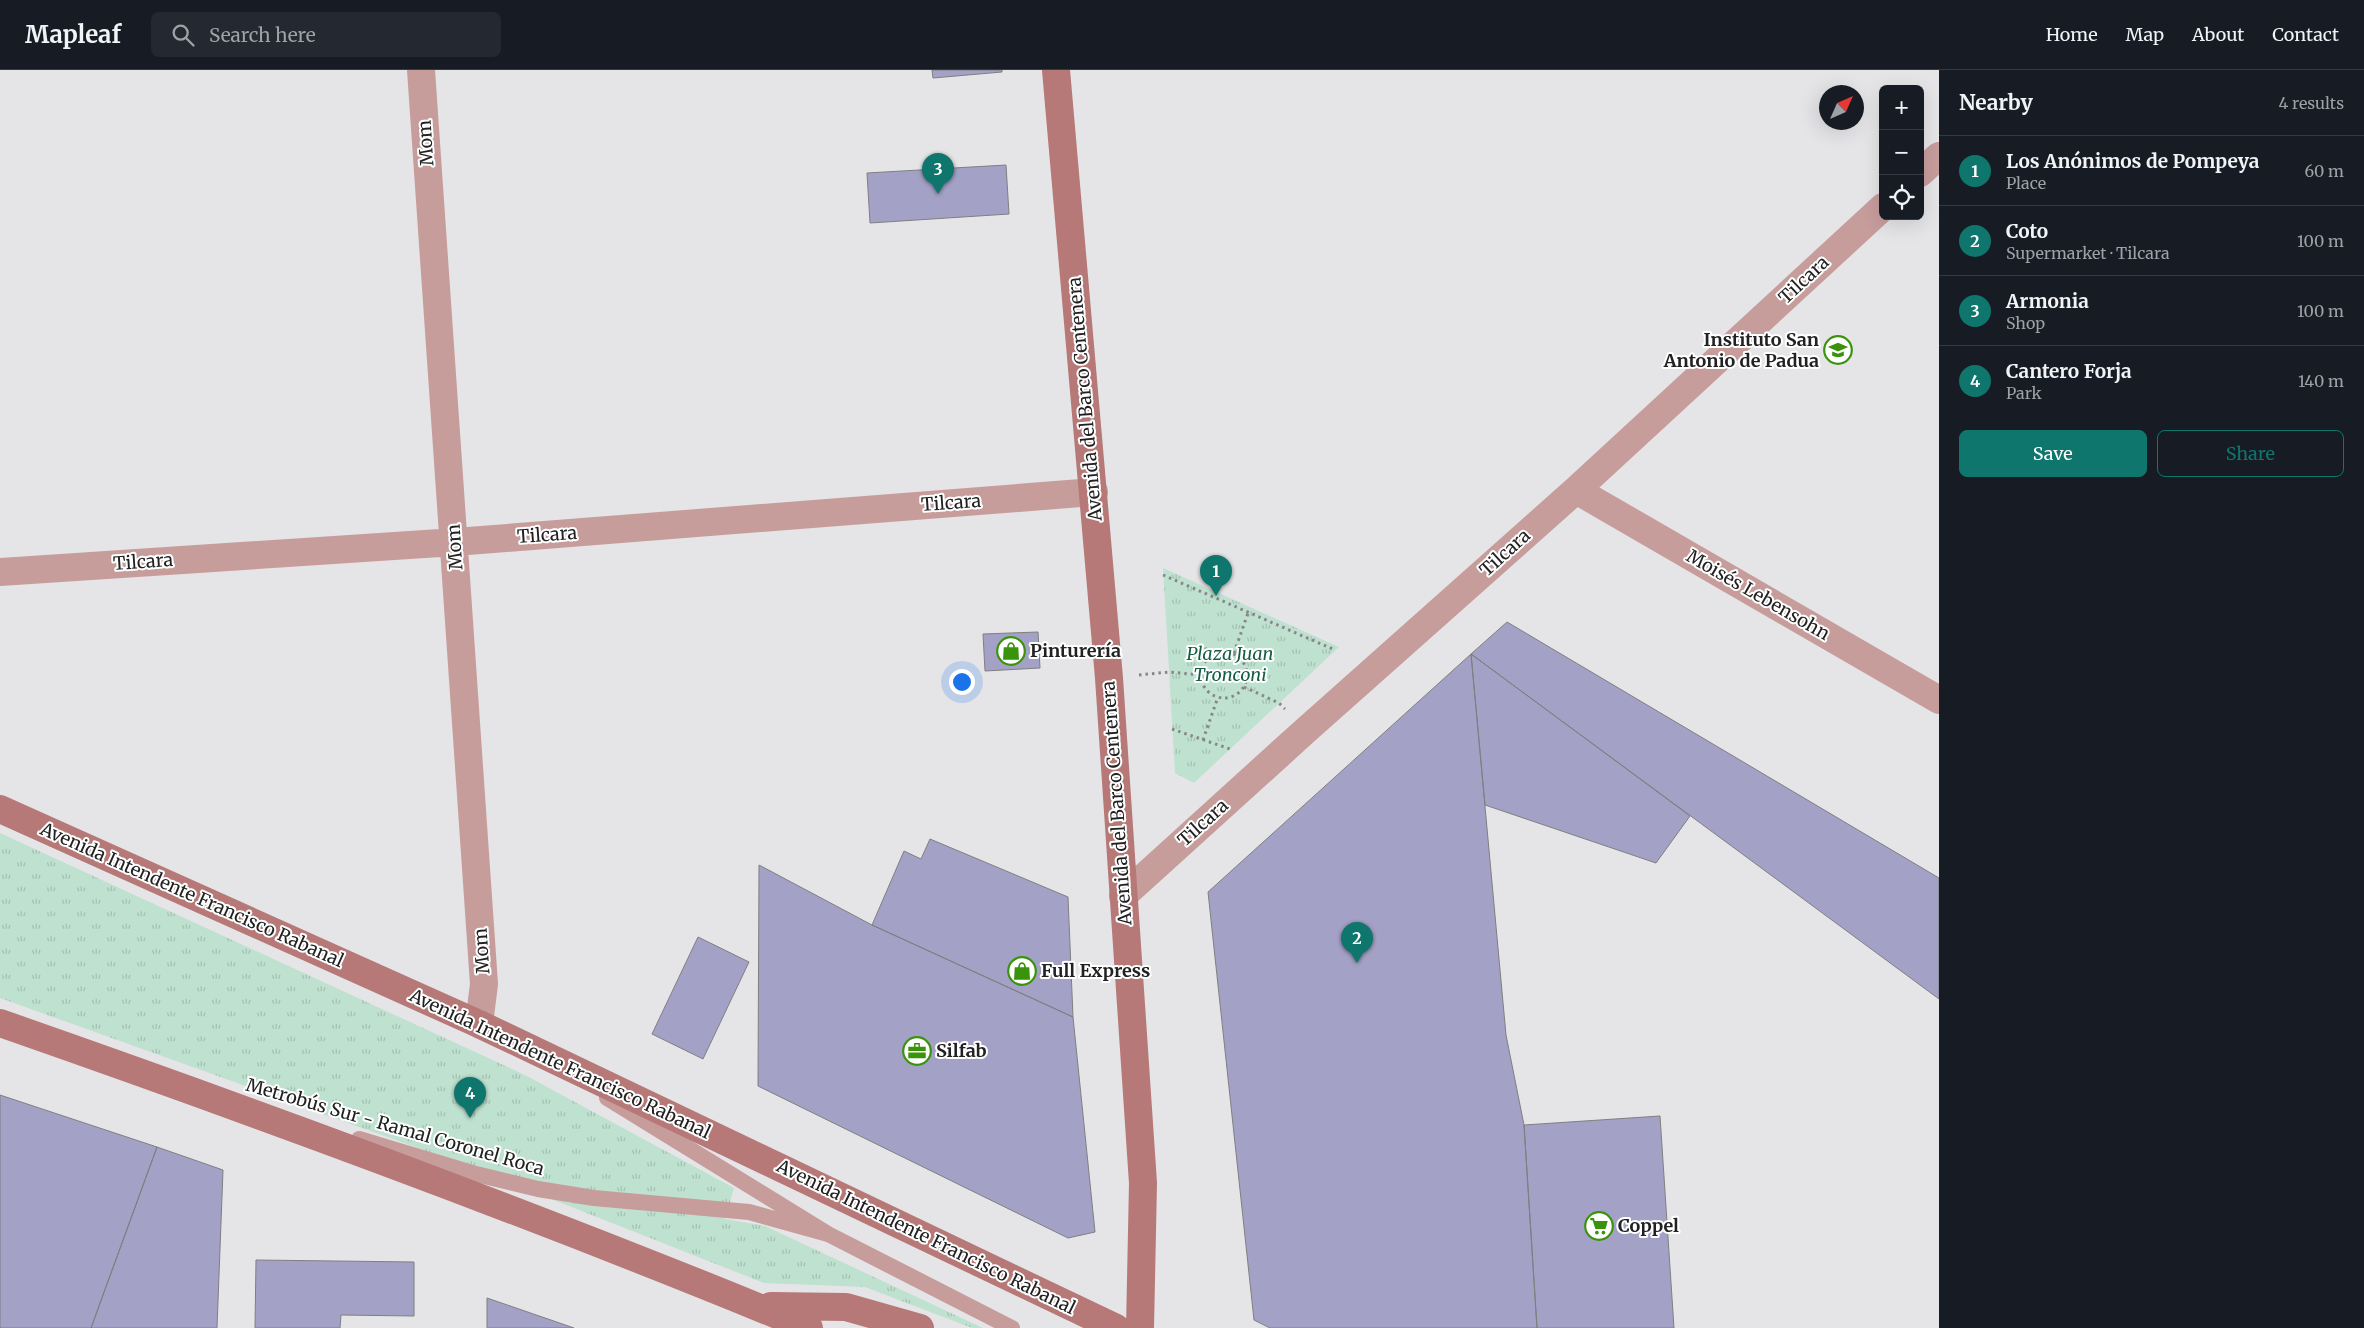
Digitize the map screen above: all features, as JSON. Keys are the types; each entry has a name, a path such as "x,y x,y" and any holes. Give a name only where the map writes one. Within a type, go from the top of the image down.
{"main road":[{"name":"Avenida del Barco Centenera","path":"1056,70 1094,492 1124,896 1143,1183 1140,1328"},
{"name":"Avenida Intendente Francisco Rabanal","path":"0,809 516,1041 1116,1328"},
{"path":"0,1023 217,1099 528,1214 809,1328"},
{"path":"755,1306 846,1307 920,1328"}],"street":[{"name":"Mom","path":"421,70 484,984 479,1024"},
{"path":"1924,169 1939,156"},
{"name":"Tilcara","path":"1124,896 1576,490 1879,212"},
{"name":"Moisés Lebensohn","path":"1576,490 1939,700"},
{"name":"Tilcara","path":"0,572 455,542 1094,492"}],"lane":[{"name":"Metrobús Sur - Ramal Coronel Roca","path":"516,1041 828,1234 1012,1328"},
{"name":"Metrobús Sur - Ramal Coronel Roca","path":"217,1099 472,1173 538,1189 594,1198 748,1212 828,1234"}],"path":[{"path":"1163,575 1335,650"},
{"path":"1234,653 1248,613"},
{"path":"1205,648 1210,656"},
{"path":"1224,651 1234,653 1238,655 1248,669 1248,677 1244,687 1234,696 1218,697 1206,688 1201,675 1205,661 1210,656 1224,651"},
{"path":"1169,672 1201,675"},
{"path":"1244,687 1279,703"},
{"path":"1203,740 1218,697"},
{"path":"1172,728 1230,749"}],"green space":[{"name":"Plaza Juan Tronconi","path":"1163,568 1339,647 1194,783 1175,773"},
{"path":"0,833 525,1075 734,1188 725,1219 765,1226 983,1328 972,1328 865,1287 764,1283 457,1162 0,998"}],"building":[{"path":"932,70 1002,70 1002,72 933,78"},
{"path":"1006,165 1009,214 870,223 867,173"},
{"path":"1507,622 1939,878 1939,999 1471,654"},
{"name":"Pinturería","path":"1038,632 1040,668 985,671 983,634"},
{"path":"1471,654 1690,816 1656,863 1485,805"},
{"path":"1471,654 1506,1035 1524,1125 1537,1328 1270,1328 1254,1320 1208,892"},
{"name":"Full Express","path":"930,839 1068,897 1073,1017 872,925 904,851 921,859"},
{"name":"Silfab","path":"759,865 872,925 1073,1017 1095,1232 1068,1238 758,1086"},
{"path":"698,937 749,962 703,1059 652,1034"},
{"path":"0,1095 157,1147 91,1328 0,1328"},
{"name":"Coppel","path":"1660,1116 1674,1328 1537,1328 1524,1125"},
{"path":"157,1147 223,1170 217,1328 91,1328"},
{"path":"256,1260 414,1262 414,1316 341,1315 340,1328 255,1328"},
{"path":"487,1298 574,1328 487,1328"}],"place":[{"name":"Armonia","path":"938,194"},
{"name":"Instituto San Antonio de Padua","path":"1838,350"},
{"name":"Los Anónimos de Pompeya","path":"1216,596"},
{"name":"Pinturería","path":"1011,651"},
{"name":"Coto","path":"1357,963"},
{"name":"Full Express","path":"1022,971"},
{"name":"Silfab","path":"917,1051"},
{"name":"Cantero Forja","path":"470,1118"},
{"name":"Coppel","path":"1599,1226"}]}
